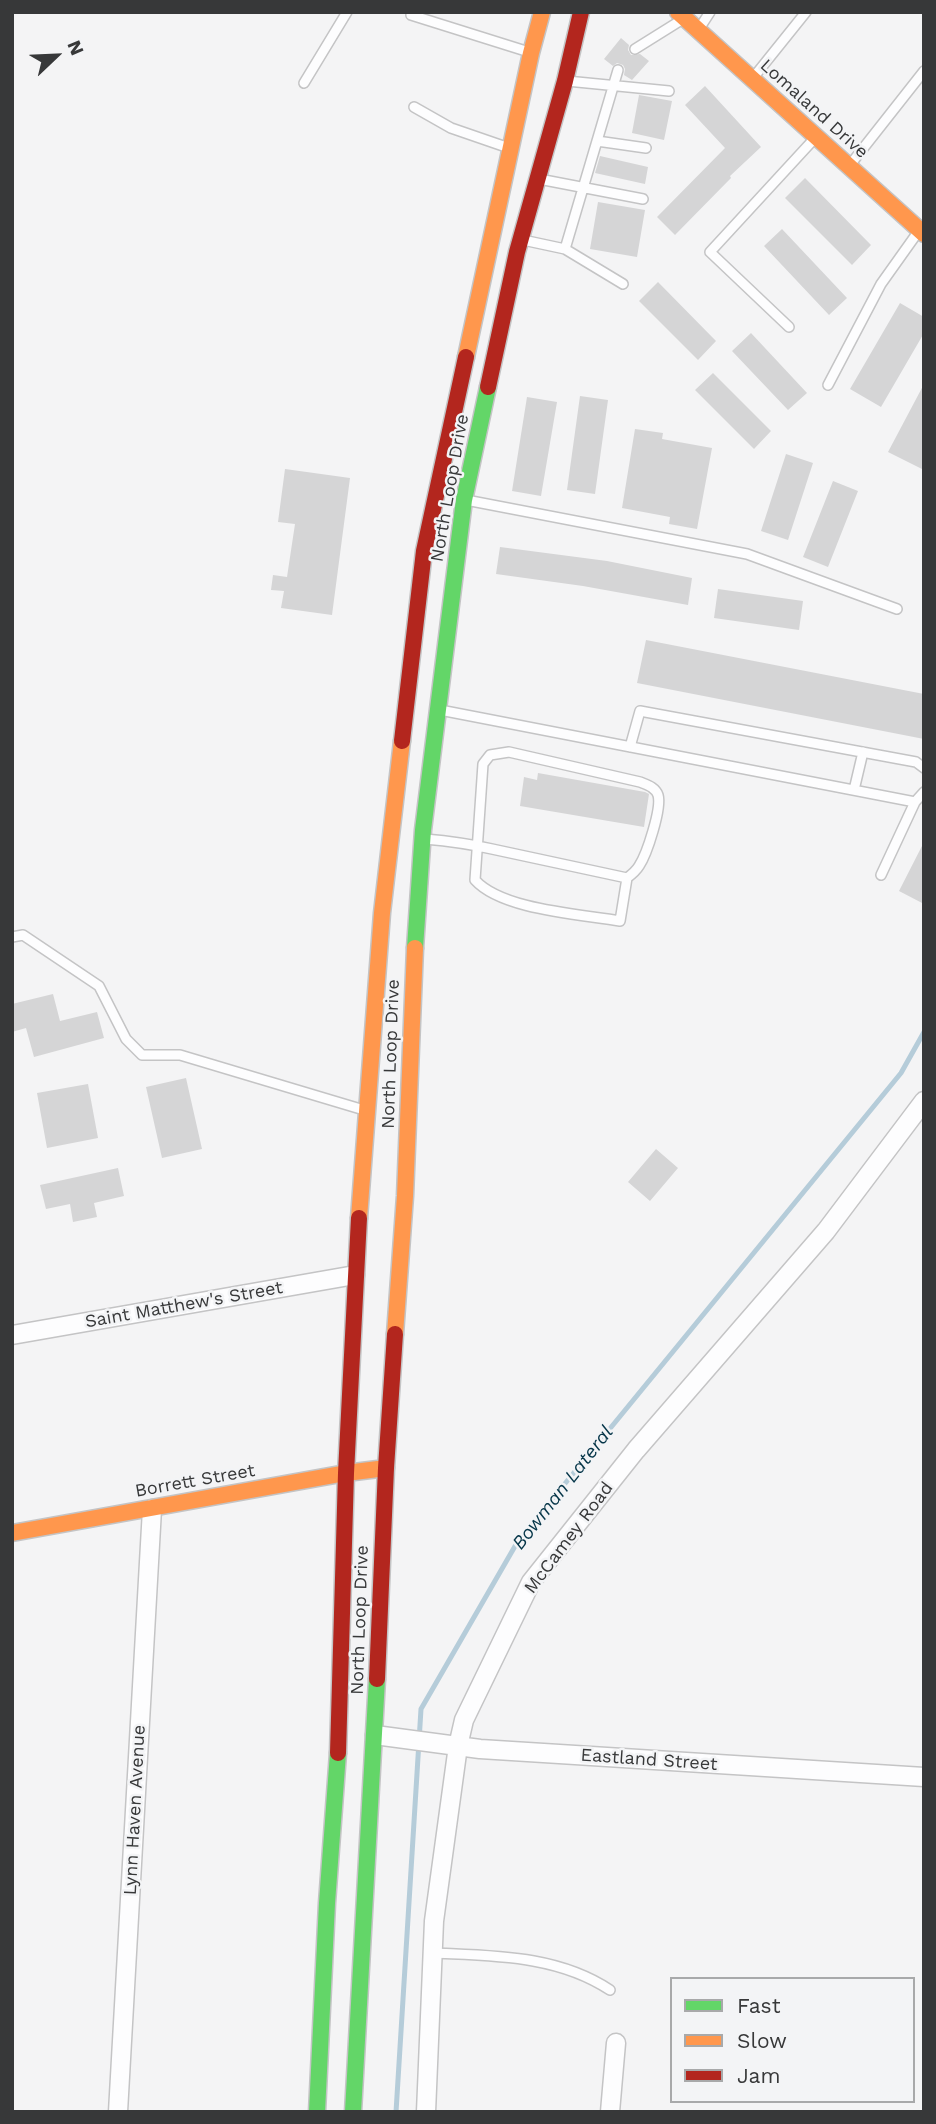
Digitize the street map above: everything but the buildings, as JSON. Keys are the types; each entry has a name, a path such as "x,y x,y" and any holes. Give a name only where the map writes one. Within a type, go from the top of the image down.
{"main road":[{"name":"North Loop Drive","path":"353,2112 375,1735 386,1468 405,1196 395,982 424,551 542,12"},
{"name":"North Loop Drive","path":"317,2112 327,1903 340,1730 346,1473 355,1275 367,1111 423,839 464,500 520,239 565,81 581,12"},
{"path":"573,46 598,14"},
{"name":"Lomaland Drive","path":"681,15 922,232"},
{"name":"Borrett Street","path":"12,1533 386,1468"}],"street":[{"name":"McCamey Road","path":"426,2112 434,1921 453,1745 531,1582 636,1450 826,1231 924,1101"},
{"name":"Saint Matthew's Street","path":"12,1335 355,1275"},
{"name":"Lynn Haven Avenue","path":"118,2112 152,1509"},
{"name":"Eastland Street","path":"375,1735 453,1745 924,1777"},
{"path":"610,2112 616,2043"}],"lane":[{"path":"304,83 347,12"},
{"path":"698,31 709,12"},
{"path":"752,79 806,12"},
{"path":"410,13 531,53"},
{"path":"635,49 681,15"},
{"path":"565,249 618,70"},
{"path":"849,166 924,71"},
{"path":"565,81 669,91"},
{"path":"414,107 451,128 511,148"},
{"path":"789,327 709,252 816,137"},
{"path":"597,141 646,148"},
{"path":"538,179 643,199"},
{"path":"828,385 881,284 922,232"},
{"path":"520,239 565,249 623,284"},
{"path":"464,500 747,554 897,609"},
{"path":"438,710 915,802"},
{"path":"630,747 640,711 916,762 924,768"},
{"path":"509,752 653,787 658,803 654,824 639,867 627,878 620,921 527,905 495,896 483,889 475,880 483,764 490,755 509,752"},
{"path":"853,790 863,752"},
{"path":"881,875 915,802 924,792"},
{"path":"423,839 477,845 627,878"},
{"path":"12,937 23,935 99,986 125,1040 142,1055 180,1055 367,1111"},
{"path":"433,1952 523,1958 564,1968 610,1990"}],"waterway":[{"name":"Bowman Lateral","path":"396,2112 421,1709 518,1541 901,1073 924,1032"}],"traffic: fast":[{"path":"415,948 423,830 464,500 488,387"},
{"path":"353,2112 377,1679"},
{"path":"317,2112 327,1903 338,1753"}],"traffic: slow":[{"path":"466,357 542,12"},
{"path":"678,12 924,234"},
{"path":"359,1218 382,913 402,741"},
{"path":"395,1334 405,1196 415,948"},
{"path":"12,1533 386,1468"}],"traffic: jam":[{"path":"488,387 517,252 565,81 581,12"},
{"path":"402,741 424,551 466,357"},
{"path":"338,1753 346,1473 359,1218"},
{"path":"377,1679 395,1334"}]}
